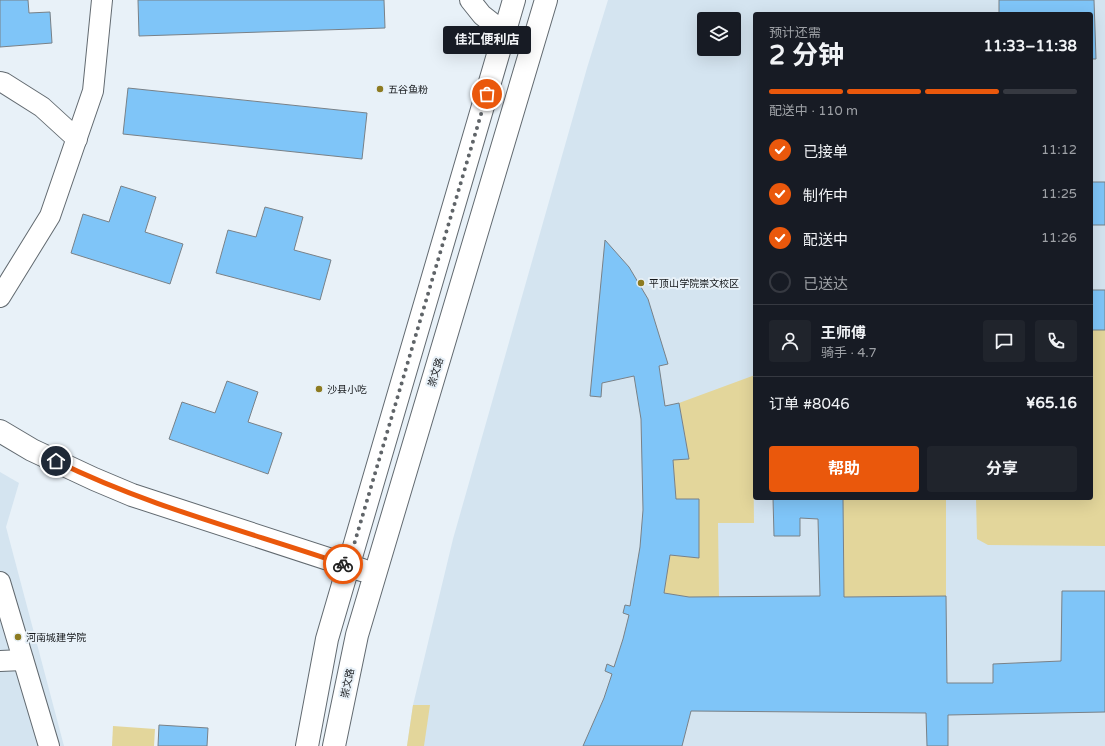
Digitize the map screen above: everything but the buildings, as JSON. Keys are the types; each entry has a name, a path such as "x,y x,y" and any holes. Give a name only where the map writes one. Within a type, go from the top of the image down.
{"main road":[{"path":"307,746 328,639 348,565 514,0"},
{"name":"崇文路","path":"334,746 357,635 546,0"},
{"path":"0,431 32,450 94,480 132,495 375,574"}],"street":[{"path":"0,297 50,216 93,91 102,0"},
{"path":"470,0 482,15 504,33"},
{"path":"0,82 42,107 76,139"},
{"path":"0,582 49,746"},
{"path":"0,660 23,660"}],"shaded area":[{"name":"平顶山学院崇文校区","path":"608,0 1105,0 1105,746 407,746 413,705 453,539 587,68"},
{"path":"1093,330 1105,330 1105,546 988,545 977,539 976,500 1093,500"},
{"path":"753,376 754,523 718,523 719,597 689,597 664,593 670,555 699,558 699,500 676,499 673,460 689,458 679,403"},
{"name":"河南城建学院","path":"0,472 19,483 6,527 64,746 0,746"},
{"path":"843,500 946,500 946,596 844,597"},
{"path":"413,705 430,705 424,746 407,746"},
{"path":"113,726 155,729 154,746 112,746"}],"way so far":[{"path":"343,564 348,565 487,94"}],"place":[{"name":"五谷鱼粉","path":"380,89"},
{"name":"佳汇便利店","path":"487,94"},
{"name":"平顶山学院崇文校区","path":"641,283"},
{"name":"沙县小吃","path":"319,389"},
{"name":"河南城建学院","path":"18,637"}],"route":[{"path":"56,461 94,480 132,495 343,564"}]}
